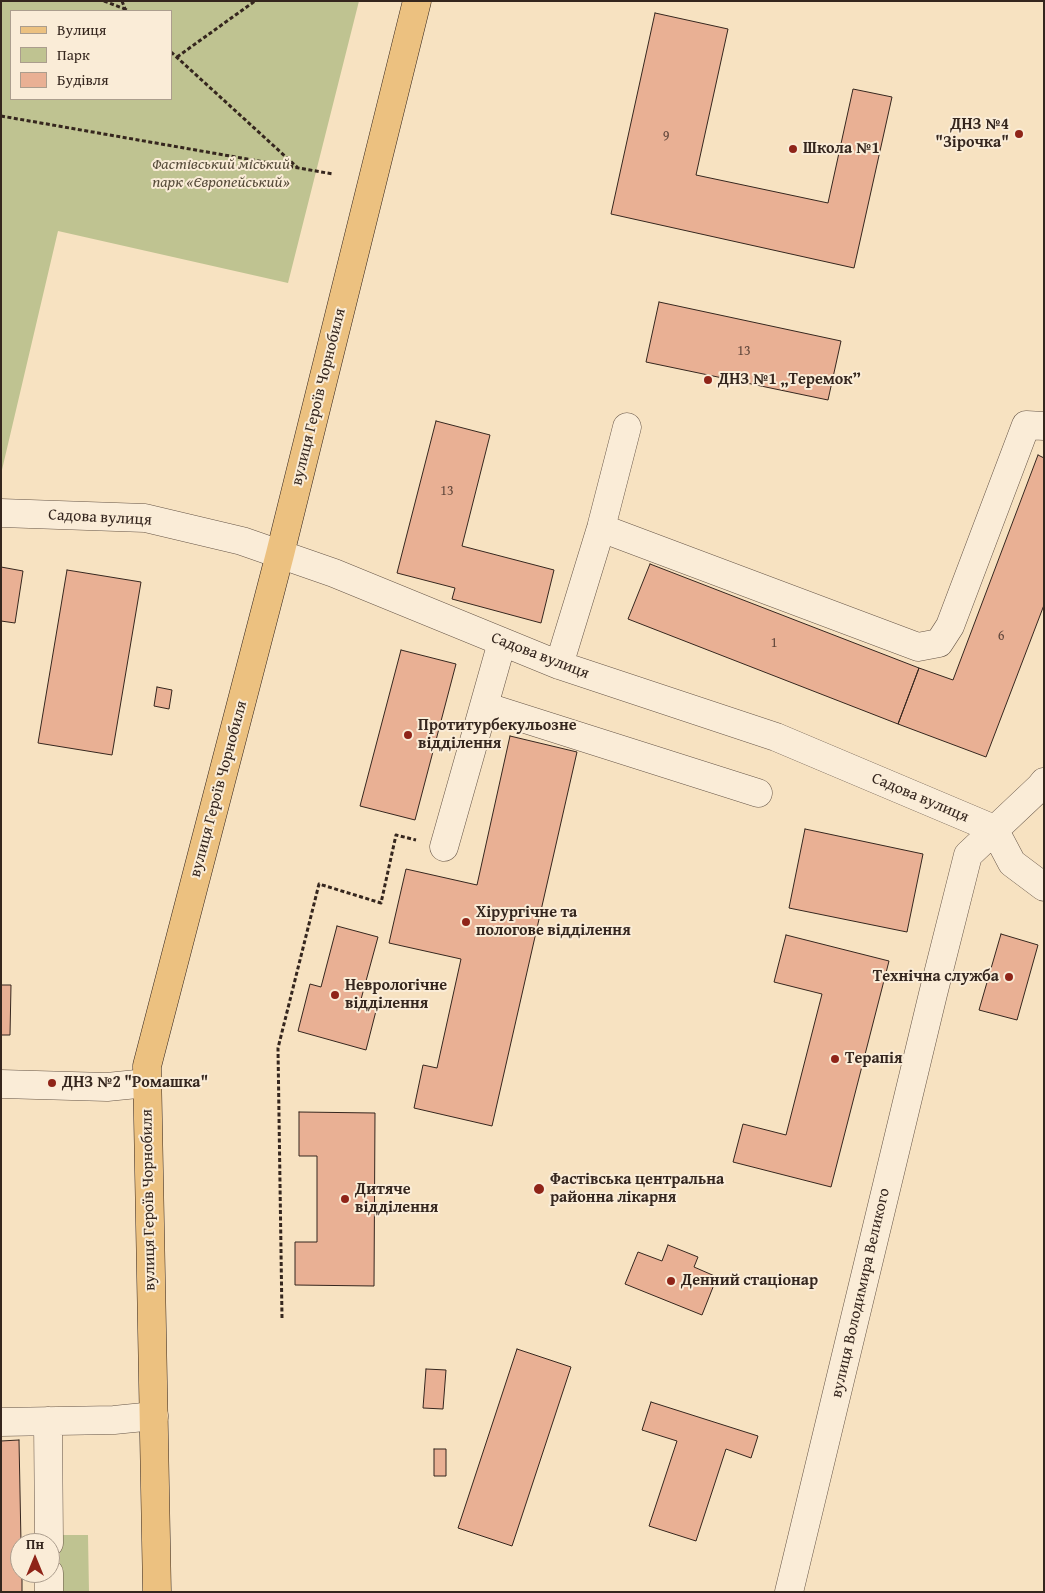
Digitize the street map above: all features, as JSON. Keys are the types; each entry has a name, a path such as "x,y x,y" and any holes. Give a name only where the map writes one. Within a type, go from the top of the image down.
{"main road":[{"name":"вулиця Героїв Чорнобиля","path":"157,1592 147,1066 280,554 417,1"}],"street":[{"path":"601,528 918,647 939,643 950,626 1026,425 1044,426"},
{"path":"559,664 601,528 627,426"},
{"name":"Садова вулиця","path":"1,513 145,518 242,541 334,573 559,664 776,737 994,829"},
{"path":"444,847 502,642"},
{"path":"484,706 758,793"},
{"name":"вулиця Володимира Великого","path":"789,1592 968,855 1044,782"},
{"name":"вулиця Володимира Великого","path":"933,994 961,815"},
{"path":"994,829 1012,863 1044,887"},
{"path":"1,1084 107,1087 147,1083"},
{"path":"1,1422 114,1420 154,1416"},
{"path":"48,1421 49,1533"}],"path":[{"path":"104,1 127,10"},
{"path":"122,1 127,10"},
{"path":"177,57 255,1"},
{"path":"172,53 298,169"},
{"path":"1,116 333,174"},
{"path":"282,1318 278,1048 319,884 381,903 396,835 444,847"}],"green space":[{"name":"Фастівський міський парк «Європейський»","path":"1,1 359,1 288,283 58,231 1,474"},
{"path":"60,1535 88,1535 89,1592 60,1592"}],"building":[{"path":"655,13 728,29 696,175 828,203 853,89 892,97 854,268 611,214"},
{"path":"659,302 841,341 828,400 646,362"},
{"path":"436,421 490,435 462,546 554,570 541,623 452,599 455,588 397,573"},
{"path":"1038,455 1044,458 1044,605 986,757 898,724 919,668 953,680"},
{"path":"650,564 919,668 898,724 628,619"},
{"path":"1,567 23,571 15,623 1,621"},
{"path":"67,570 141,582 112,755 38,743"},
{"name":"Протитурбекульозне відділення","path":"401,650 456,664 415,820 360,806"},
{"path":"157,687 172,690 169,709 154,706"},
{"name":"Хірургічне та пологове відділення","path":"510,736 577,752 492,1126 414,1108 423,1065 437,1068 461,959 389,943 406,869 477,885"},
{"path":"805,829 923,854 907,932 789,908"},
{"name":"Неврологічне відділення","path":"337,926 378,937 360,1003 377,1007 366,1050 298,1031 310,984 321,987"},
{"name":"Технічна служба","path":"1001,934 1038,945 1017,1020 979,1010"},
{"name":"Терапія","path":"786,935 889,961 831,1187 733,1162 743,1124 786,1135 822,994 774,982"},
{"path":"1,985 11,985 10,1035 1,1035"},
{"name":"Дитяче відділення","path":"299,1112 375,1113 374,1286 295,1285 295,1242 317,1242 317,1156 299,1156"},
{"name":"Денний стаціонар","path":"668,1245 698,1257 694,1267 717,1277 702,1315 625,1284 638,1252 662,1261"},
{"path":"517,1349 571,1367 512,1546 458,1528"},
{"path":"426,1369 446,1370 443,1409 423,1408"},
{"path":"651,1402 758,1436 751,1458 726,1449 696,1541 649,1526 677,1441 642,1430"},
{"path":"19,1440 21,1533 10,1533 10,1583 22,1583 22,1592 1,1592 1,1441"},
{"path":"434,1449 446,1449 446,1476 434,1476"}],"place":[{"name":"ДНЗ №4 \"Зірочка\"","path":"1019,134"},
{"name":"Школа №1","path":"793,149"},
{"name":"ДНЗ №1 „Теремок”","path":"708,380"},
{"name":"Протитурбекульозне відділення","path":"408,735"},
{"name":"Хірургічне та пологове відділення","path":"466,922"},
{"name":"Технічна служба","path":"1009,977"},
{"name":"Неврологічне відділення","path":"335,995"},
{"name":"Терапія","path":"835,1059"},
{"name":"ДНЗ №2 \"Ромашка\"","path":"52,1083"},
{"name":"Фастівська центральна районна лікарня","path":"539,1189"},
{"name":"Дитяче відділення","path":"345,1199"},
{"name":"Денний стаціонар","path":"671,1281"}]}
